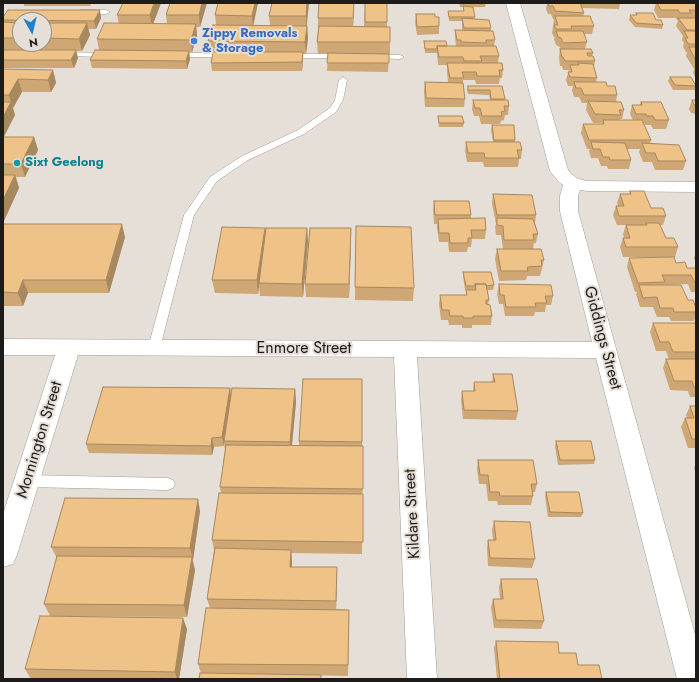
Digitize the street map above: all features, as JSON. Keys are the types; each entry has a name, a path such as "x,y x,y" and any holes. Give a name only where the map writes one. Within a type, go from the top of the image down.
{"street":[{"path":"513,3 559,171 565,178 573,183 587,186 696,187"},
{"name":"Giddings Street","path":"573,183 569,196 569,211 692,679"},
{"name":"Enmore Street","path":"3,347 605,350"},
{"name":"Mornington Street","path":"3,555 69,347"},
{"name":"Kildare Street","path":"405,350 422,679"}],"lane":[{"path":"74,12 106,12"},
{"path":"51,54 114,54"},
{"path":"162,55 234,55"},
{"path":"281,56 400,57"},
{"path":"154,348 189,215 213,179 245,158 301,132 333,110 339,100 344,80"},
{"path":"27,481 168,484"}],"building":[{"path":"123,3 154,3 150,15 117,15"},
{"path":"170,3 202,3 199,15 166,15"},
{"path":"218,3 255,3 252,16 215,15"},
{"path":"272,3 307,3 306,16 269,16"},
{"path":"319,3 354,3 353,18 318,18"},
{"path":"365,3 387,3 387,22 365,22"},
{"path":"548,3 580,3 584,13 555,11 553,6 549,6"},
{"path":"657,3 695,3 696,10 689,10 691,13 680,13 678,10 661,10"},
{"path":"463,6 473,7 475,17 449,17 448,11 464,11"},
{"path":"8,10 100,10 94,21 52,21 52,12 12,12 12,20 3,20 3,17"},
{"path":"636,13 653,13 656,20 661,20 663,25 636,23 630,15 637,15"},
{"path":"416,14 435,14 435,17 439,17 439,26 417,27"},
{"path":"555,16 590,16 594,26 571,26 572,29 556,29 554,25 558,25"},
{"path":"462,18 489,20 491,28 464,28"},
{"path":"678,18 696,18 696,30 687,30"},
{"path":"3,22 12,23 12,38 3,38"},
{"path":"52,23 87,23 79,39 52,38"},
{"path":"104,23 196,24 191,40 97,39"},
{"path":"213,25 307,26 305,42 208,41"},
{"path":"319,26 390,27 390,42 317,42"},
{"path":"455,30 493,31 495,40 486,40 486,43 461,42 461,40 457,40"},
{"path":"556,31 583,31 587,42 563,43 561,38 558,37"},
{"path":"684,31 696,31 696,44 688,44 685,38 688,38"},
{"path":"424,41 446,41 447,46 437,46 437,49 425,49"},
{"path":"437,46 496,46 499,56 480,56 482,61 464,61 463,57 439,57"},
{"path":"689,47 696,47 696,61"},
{"path":"560,49 591,49 593,53 587,53 588,56 593,56 595,61 565,61 562,57"},
{"path":"3,50 12,50 12,52 52,52 52,50 76,50 71,60 3,60"},
{"path":"95,50 189,51 186,61 90,60"},
{"path":"213,52 303,52 302,62 211,63"},
{"path":"328,53 389,54 389,63 327,63"},
{"path":"447,63 502,63 503,70 499,70 500,76 477,76 476,72 462,72 464,78 450,78"},
{"path":"578,63 593,64 597,78 570,77 568,72 572,72 570,65 579,65"},
{"path":"3,69 53,70 48,80 18,79 9,95 3,95"},
{"path":"670,77 691,77 696,86 675,85"},
{"path":"425,82 463,83 465,99 426,98"},
{"path":"574,82 606,82 607,86 615,86 617,95 584,95 581,88 576,88"},
{"path":"468,86 502,86 505,99 491,99 490,90 468,90"},
{"path":"473,100 508,100 509,106 504,106 505,111 501,112 502,116 482,116 480,108 475,108"},
{"path":"692,100 696,100 696,105 694,105"},
{"path":"588,101 621,102 624,110 619,110 621,115 595,114"},
{"path":"3,102 11,102 3,117"},
{"path":"641,102 661,102 669,120 655,120 653,116 636,114 632,105 642,105"},
{"path":"438,116 462,116 464,123 439,123"},
{"path":"603,120 642,120 651,140 589,140 583,124 604,124"},
{"path":"492,125 514,125 515,140 494,140"},
{"path":"3,137 34,137 21,164 3,164"},
{"path":"466,142 520,142 522,150 517,150 519,158 485,158 484,153 468,153"},
{"path":"591,142 625,143 631,160 610,160 609,157 603,157 600,149 593,149"},
{"path":"642,143 679,145 686,161 658,161 655,153 646,153"},
{"path":"3,175 15,175 3,200"},
{"path":"630,191 644,191 651,208 663,208 666,216 619,216 616,206 624,206 620,194 631,194"},
{"path":"493,194 532,195 536,215 497,215"},
{"path":"434,201 469,201 471,215 435,215"},
{"path":"485,218 486,230 471,230 472,238 468,238 468,243 450,243 449,233 439,233 438,219"},
{"path":"497,218 533,219 538,234 533,234 534,240 504,240 503,226 497,225"},
{"path":"646,223 659,223 666,238 674,238 678,247 626,247 623,238 630,238 626,225 647,225"},
{"path":"4,224 122,224 106,280 23,280 18,293 3,292"},
{"path":"356,226 411,227 414,288 355,287"},
{"path":"222,227 265,228 257,280 212,280"},
{"path":"266,228 307,228 302,284 259,283"},
{"path":"310,228 351,228 349,284 305,284"},
{"path":"497,249 541,249 544,260 541,260 542,266 527,267 528,271 501,271"},
{"path":"674,257 676,263 685,262 687,268 696,268 696,283 691,275 662,275 665,282 638,283 629,258"},
{"path":"463,272 491,272 494,285 486,286 486,284 475,284 476,286 466,286"},
{"path":"475,284 486,284 489,300 486,300 486,304 490,305 492,316 473,316 473,318 463,318 463,316 450,316 449,310 442,310 440,295 467,295 466,290 476,290"},
{"path":"499,284 551,285 553,296 545,296 547,303 535,303 536,307 506,307 504,295 500,295"},
{"path":"639,285 681,285 688,300 693,300 696,312 674,312 673,308 660,308 657,297 643,298"},
{"path":"653,323 696,323 696,352 673,352 669,342 660,342"},
{"path":"666,359 696,359 696,388 694,387 692,381 674,381"},
{"path":"493,374 512,374 518,411 464,410 462,391 475,391 474,382 495,382"},
{"path":"303,379 362,379 362,442 299,441"},
{"path":"103,387 230,388 222,437 212,438 211,446 86,444"},
{"path":"232,388 295,389 290,442 224,441"},
{"path":"690,406 696,406 696,439 692,439 685,418 694,418"},
{"path":"556,441 591,441 595,460 560,460"},
{"path":"226,445 363,446 363,489 220,487"},
{"path":"478,460 533,460 537,484 531,484 533,496 500,496 499,492 490,492 488,475 480,475"},
{"path":"546,492 579,492 583,513 550,512"},
{"path":"219,493 363,494 363,542 212,540"},
{"path":"65,498 198,499 190,548 51,547"},
{"path":"494,521 530,522 535,559 490,558 488,540 496,540"},
{"path":"215,548 291,550 290,567 337,567 336,601 207,599"},
{"path":"57,556 192,557 184,605 44,604"},
{"path":"501,579 537,579 544,621 496,620 493,599 503,599"},
{"path":"206,608 349,610 348,665 198,664"},
{"path":"40,616 183,618 175,672 25,669"},
{"path":"496,641 558,642 559,653 576,653 578,665 599,665 602,679 500,679"},
{"path":"200,673 321,675 321,679 199,679"}],"place":[{"name":"Zippy Removals & Storage","path":"194,41"},
{"name":"Sixt Geelong","path":"17,163"}]}
